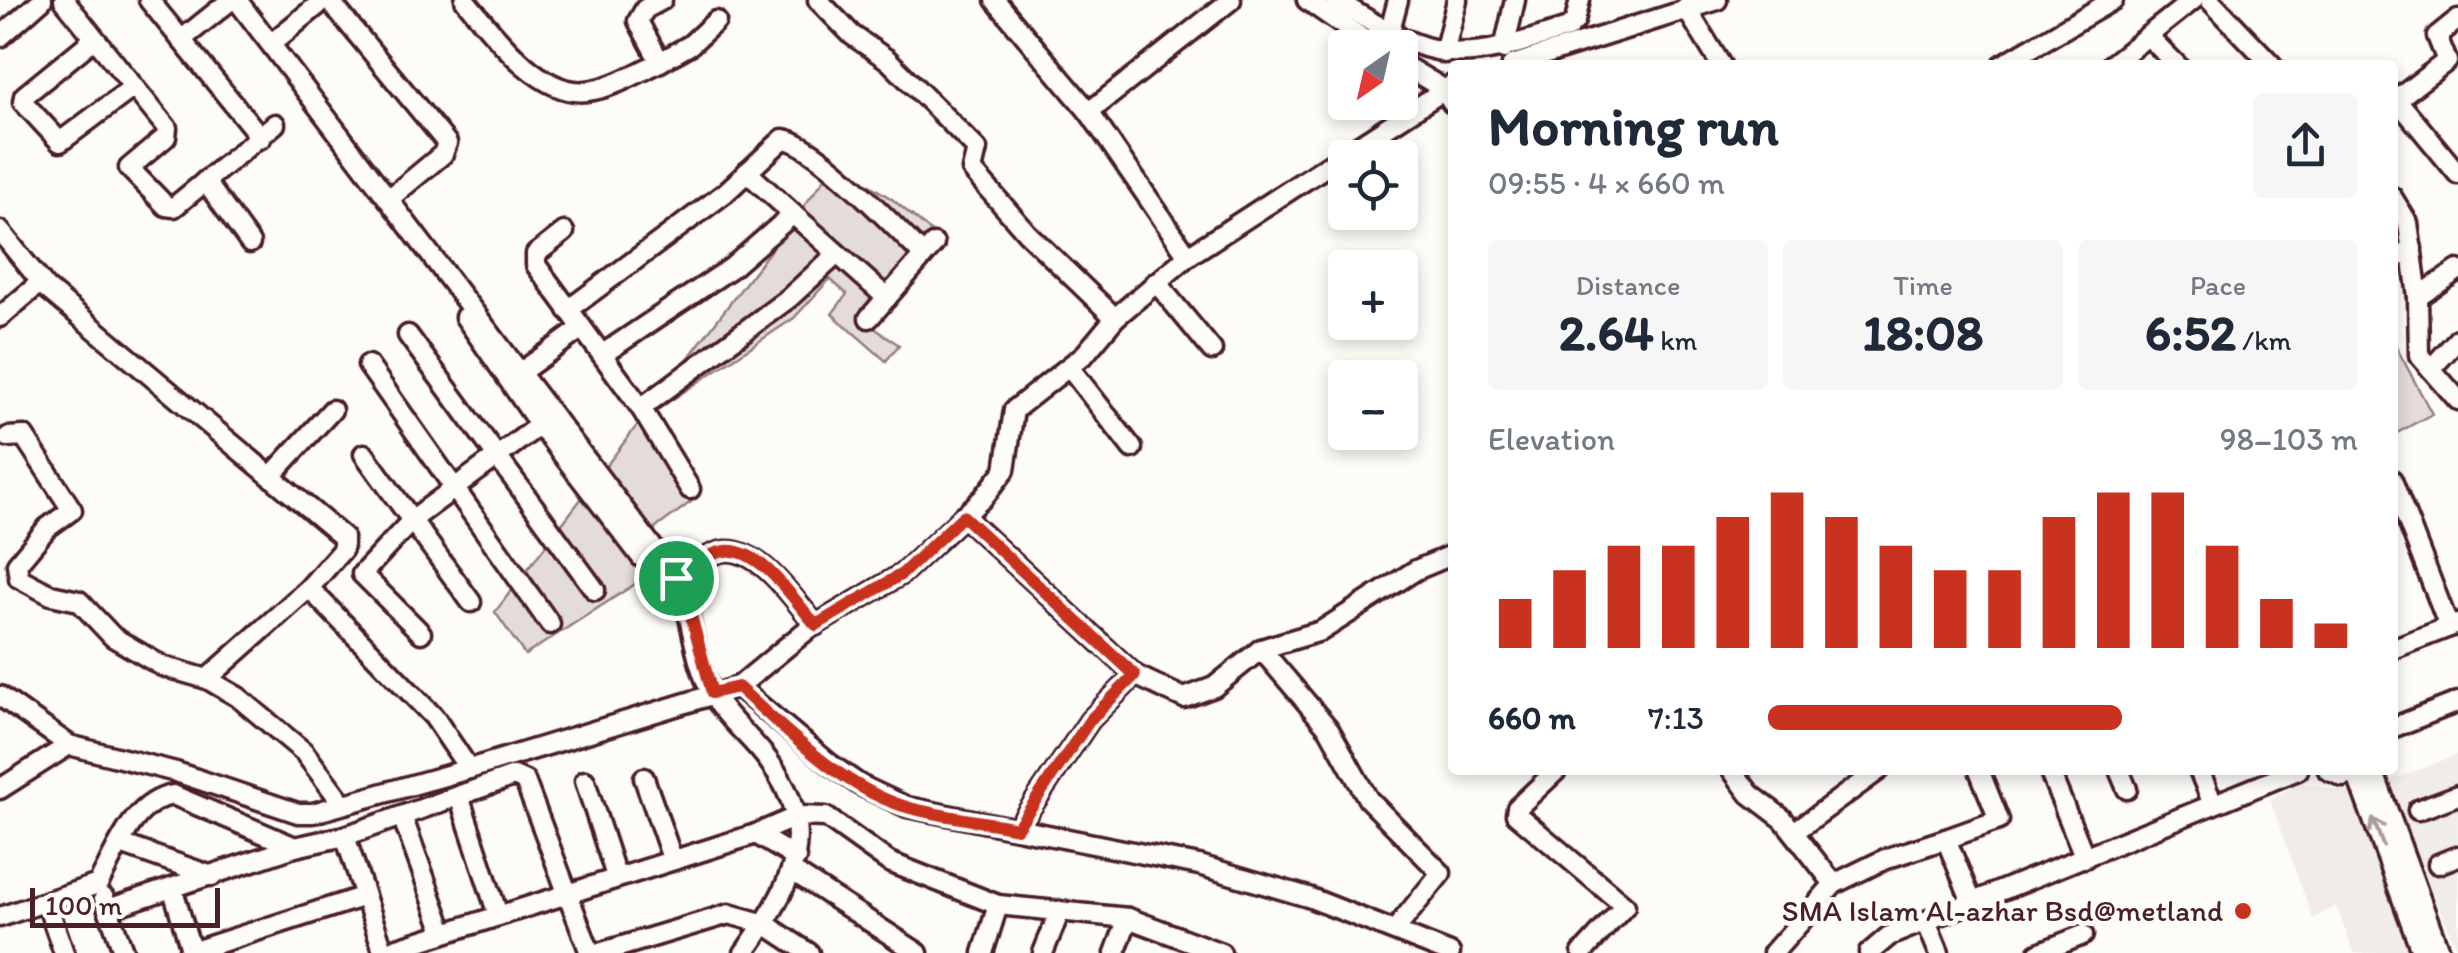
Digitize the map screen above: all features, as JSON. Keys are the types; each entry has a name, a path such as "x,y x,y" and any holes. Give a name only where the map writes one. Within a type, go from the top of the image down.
{"street":[{"path":"0,37 42,0"},
{"path":"64,0 168,132 130,165 131,171 170,208 275,124"},
{"path":"149,0 261,138"},
{"path":"180,40 234,0 272,44 521,372 546,420 642,558"},
{"path":"272,44 327,0 447,143 443,154 390,198"},
{"path":"465,0 521,63 574,92 604,88 660,62 690,45 716,21"},
{"path":"660,62 638,21 645,9 662,0"},
{"path":"818,0 852,36 888,60 977,150 972,170 1027,233 1115,318"},
{"path":"995,0 1089,112 1188,256"},
{"path":"1089,112 1231,0"},
{"path":"1307,0 1363,30"},
{"path":"1336,0 1370,30"},
{"path":"1387,30 1398,0"},
{"path":"1444,52 1456,0"},
{"path":"1508,57 1514,0"},
{"path":"1508,57 1568,28 1575,21 1580,0"},
{"path":"1418,47 1465,56 1508,57 1718,0"},
{"path":"2011,60 2114,0"},
{"path":"2117,60 2192,0"},
{"path":"2210,0 2267,60"},
{"path":"1686,8 1718,60"},
{"path":"2398,100 2452,68 2437,36 2458,19"},
{"path":"2148,36 2172,60"},
{"path":"94,40 24,96 23,102 60,142 132,88"},
{"path":"1418,74 1448,91"},
{"path":"1,699 69,746 176,772 298,813 469,769 738,687 816,625 902,574 963,516 1005,470 1014,410 1069,368 1115,318 1156,282 1188,256 1448,93"},
{"path":"2398,105 2458,174"},
{"path":"568,310 748,172 784,139 798,142 928,249 869,318"},
{"path":"748,172 887,298"},
{"path":"205,181 250,244"},
{"path":"2398,206 2408,222 2412,248 2418,297 2417,345 2458,400"},
{"path":"603,354 730,268 793,214"},
{"path":"0,231 41,282 273,474 345,543 309,588 207,680"},
{"path":"564,232 534,259 641,408 690,490"},
{"path":"2398,257 2412,248"},
{"path":"641,408 790,298 837,254"},
{"path":"2418,297 2458,270"},
{"path":"0,318 41,282"},
{"path":"1156,282 1212,350"},
{"path":"442,284 546,420 676,578 690,612 712,693 768,760 798,816 795,865 765,924 744,953"},
{"path":"521,372 582,328"},
{"path":"408,335 594,590"},
{"path":"2431,368 2458,339"},
{"path":"368,365 550,624"},
{"path":"1069,368 1132,448"},
{"path":"273,474 332,410"},
{"path":"421,633 362,574 413,519 546,420"},
{"path":"8,436 24,436 72,510 47,528 17,564 19,578 51,595 79,601 113,637 162,666 207,680 238,697 304,752 342,804"},
{"path":"364,454 472,602"},
{"path":"2398,494 2453,625 2398,647"},
{"path":"963,516 1135,675 1184,698 1214,687 1261,649 1322,631 1416,570 1448,557"},
{"path":"676,578 722,551 736,552 759,563 816,625"},
{"path":"309,588 434,717 469,769"},
{"path":"1261,649 1328,729 1368,799 1441,874 1395,930"},
{"path":"1017,828 1090,720 1135,675"},
{"path":"738,687 860,785 906,807 1199,866 1308,897 1450,953"},
{"path":"2398,726 2458,702"},
{"path":"0,789 69,746"},
{"path":"1552,775 1516,814 1624,906 1582,953"},
{"path":"1736,775 1750,794 1794,832 1834,884"},
{"path":"1794,832 1872,775"},
{"path":"1774,953 1834,884 1885,859 1999,820 1981,775"},
{"path":"2051,775 2084,858"},
{"path":"2122,775 2127,789"},
{"path":"2201,775 2213,804"},
{"path":"1869,953 1889,936 2286,775"},
{"path":"2366,775 2423,931 2440,953"},
{"path":"108,909 295,847 345,836 514,776 525,782 590,953"},
{"path":"644,778 672,858"},
{"path":"584,781 616,876"},
{"path":"2418,810 2458,794"},
{"path":"0,917 98,884 147,804 173,796 295,847"},
{"path":"459,796 498,914"},
{"path":"402,816 444,932"},
{"path":"345,836 383,953 756,834 798,816 826,817 889,862 998,904 1128,918 1178,946 1222,953"},
{"path":"756,834 918,953"},
{"path":"1946,840 1972,902"},
{"path":"120,844 212,876"},
{"path":"2438,864 2458,856"},
{"path":"98,884 124,953"},
{"path":"173,890 190,952 365,896"},
{"path":"47,904 64,953"},
{"path":"983,953 998,904"},
{"path":"1043,953 1060,911"},
{"path":"599,953 713,915 744,916 765,924 809,953"},
{"path":"1115,953 1128,918"},
{"path":"1926,921 1939,953"},
{"path":"2422,953 2423,931"},
{"path":"2038,953 2073,943"}],"shaded area":[{"path":"836,164 892,199 940,239 867,323 899,345 886,361 832,314 847,294 830,279 794,318 649,415 699,496 653,530 674,559 525,655 495,612"},
{"path":"2398,350 2432,414 2398,432"},
{"path":"2458,754 2458,951 2385,783"},
{"path":"2301,783 2354,793 2413,953 2354,953 2336,906 2313,919 2270,800"}],"place":[{"name":"SMA Islam Al-azhar Bsd@metland","path":"2243,911"}],"route":[{"path":"963,516 1135,675 1090,720 1017,828 906,807 860,785 830,764 738,687 712,693 686,598 676,578 722,551 736,552 759,563 816,625 902,574 963,516"}]}
